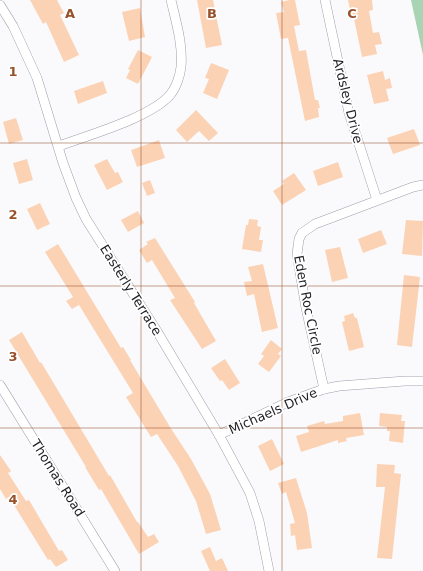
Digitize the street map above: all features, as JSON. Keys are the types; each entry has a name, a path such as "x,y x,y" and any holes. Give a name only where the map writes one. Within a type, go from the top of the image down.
{"street":[{"path":"58,146 132,119 159,105 170,95 177,83 181,67 180,42 171,0"},
{"name":"Ardsley Drive","path":"325,0 349,113 377,200"},
{"name":"Easterly Terrace","path":"0,5 13,26 37,78 63,163 73,191 86,219 158,333 219,435 250,493 259,521 268,571"},
{"name":"Eden Roc Circle","path":"324,389 306,308 297,254 298,239 302,233 315,224 377,200 423,185"},
{"name":"Michaels Drive","path":"219,435 288,402 324,389 338,386 423,381"},
{"name":"Thomas Road","path":"0,385 115,571"}],"green space":[{"path":"411,0 423,0 423,55"}],"building":[{"path":"30,0 57,0 64,13 60,15 79,55 64,62 46,22 43,24"},
{"path":"197,0 213,0 222,45 206,48"},
{"path":"295,0 300,25 294,26 299,51 306,50 315,100 318,100 320,108 318,108 319,117 305,121 288,38 281,39 276,13 284,12 281,2"},
{"path":"348,0 372,0 373,10 369,11 373,33 379,32 382,44 375,45 377,54 362,57 353,14 351,14"},
{"path":"140,8 145,37 129,41 122,12"},
{"path":"138,50 152,57 138,84 126,78 130,70 128,69"},
{"path":"211,63 229,70 217,99 203,93 209,79 205,78"},
{"path":"383,71 385,80 390,78 392,88 386,89 389,101 374,104 367,75"},
{"path":"103,81 107,93 78,104 74,91"},
{"path":"196,110 218,133 209,141 199,131 187,142 176,130"},
{"path":"16,118 23,140 9,144 3,122"},
{"path":"414,129 420,145 393,154 387,138"},
{"path":"159,140 165,158 137,167 131,150"},
{"path":"27,159 33,180 19,184 13,163"},
{"path":"107,159 115,173 118,172 123,182 107,190 94,165"},
{"path":"338,162 343,177 318,186 313,171"},
{"path":"294,173 306,190 282,205 273,191 284,184 282,181"},
{"path":"150,180 155,193 147,196 142,183"},
{"path":"40,203 50,224 37,230 27,209"},
{"path":"138,211 144,223 128,232 121,220"},
{"path":"249,219 258,220 257,226 261,227 259,240 263,240 261,252 242,249 246,225 248,225"},
{"path":"406,220 423,221 422,256 402,254"},
{"path":"381,230 387,244 363,253 358,239"},
{"path":"155,238 195,302 194,303 216,341 202,349 170,300 175,298 152,260 147,263 139,250 148,244 146,242"},
{"path":"58,244 191,459 210,494 221,530 206,534 196,501 178,466 157,434 151,437 126,397 133,393 79,305 72,309 66,301 73,297 45,252"},
{"path":"340,247 348,278 332,282 325,250"},
{"path":"263,264 278,328 262,332 254,294 247,296 244,282 252,281 248,267"},
{"path":"404,275 420,277 412,347 397,345"},
{"path":"353,313 355,318 357,318 364,347 349,351 342,322 345,321 344,316"},
{"path":"22,332 109,476 110,475 137,522 148,537 154,534 159,542 139,554 101,489 99,490 9,340"},
{"path":"271,340 282,349 278,354 281,356 269,372 258,364 264,356 261,354"},
{"path":"225,359 240,383 229,390 222,380 220,381 211,368"},
{"path":"360,413 364,435 346,438 347,441 338,443 338,440 301,452 296,436 309,432 307,426 324,421 325,424 343,421 343,416"},
{"path":"380,413 402,415 401,421 405,421 403,443 389,441 390,431 387,431 387,427 379,426"},
{"path":"272,439 284,464 270,471 258,446"},
{"path":"0,455 11,471 8,473 26,501 29,500 59,551 62,550 68,560 56,567 50,559 48,560 9,497 6,499 0,489"},
{"path":"377,464 395,465 394,473 401,474 392,559 377,558 385,487 376,487"},
{"path":"296,478 307,513 312,548 297,550 295,535 291,536 290,524 295,523 286,492 282,494 278,483"},
{"path":"210,547 216,561 222,558 228,571 210,571 201,551"}]}
